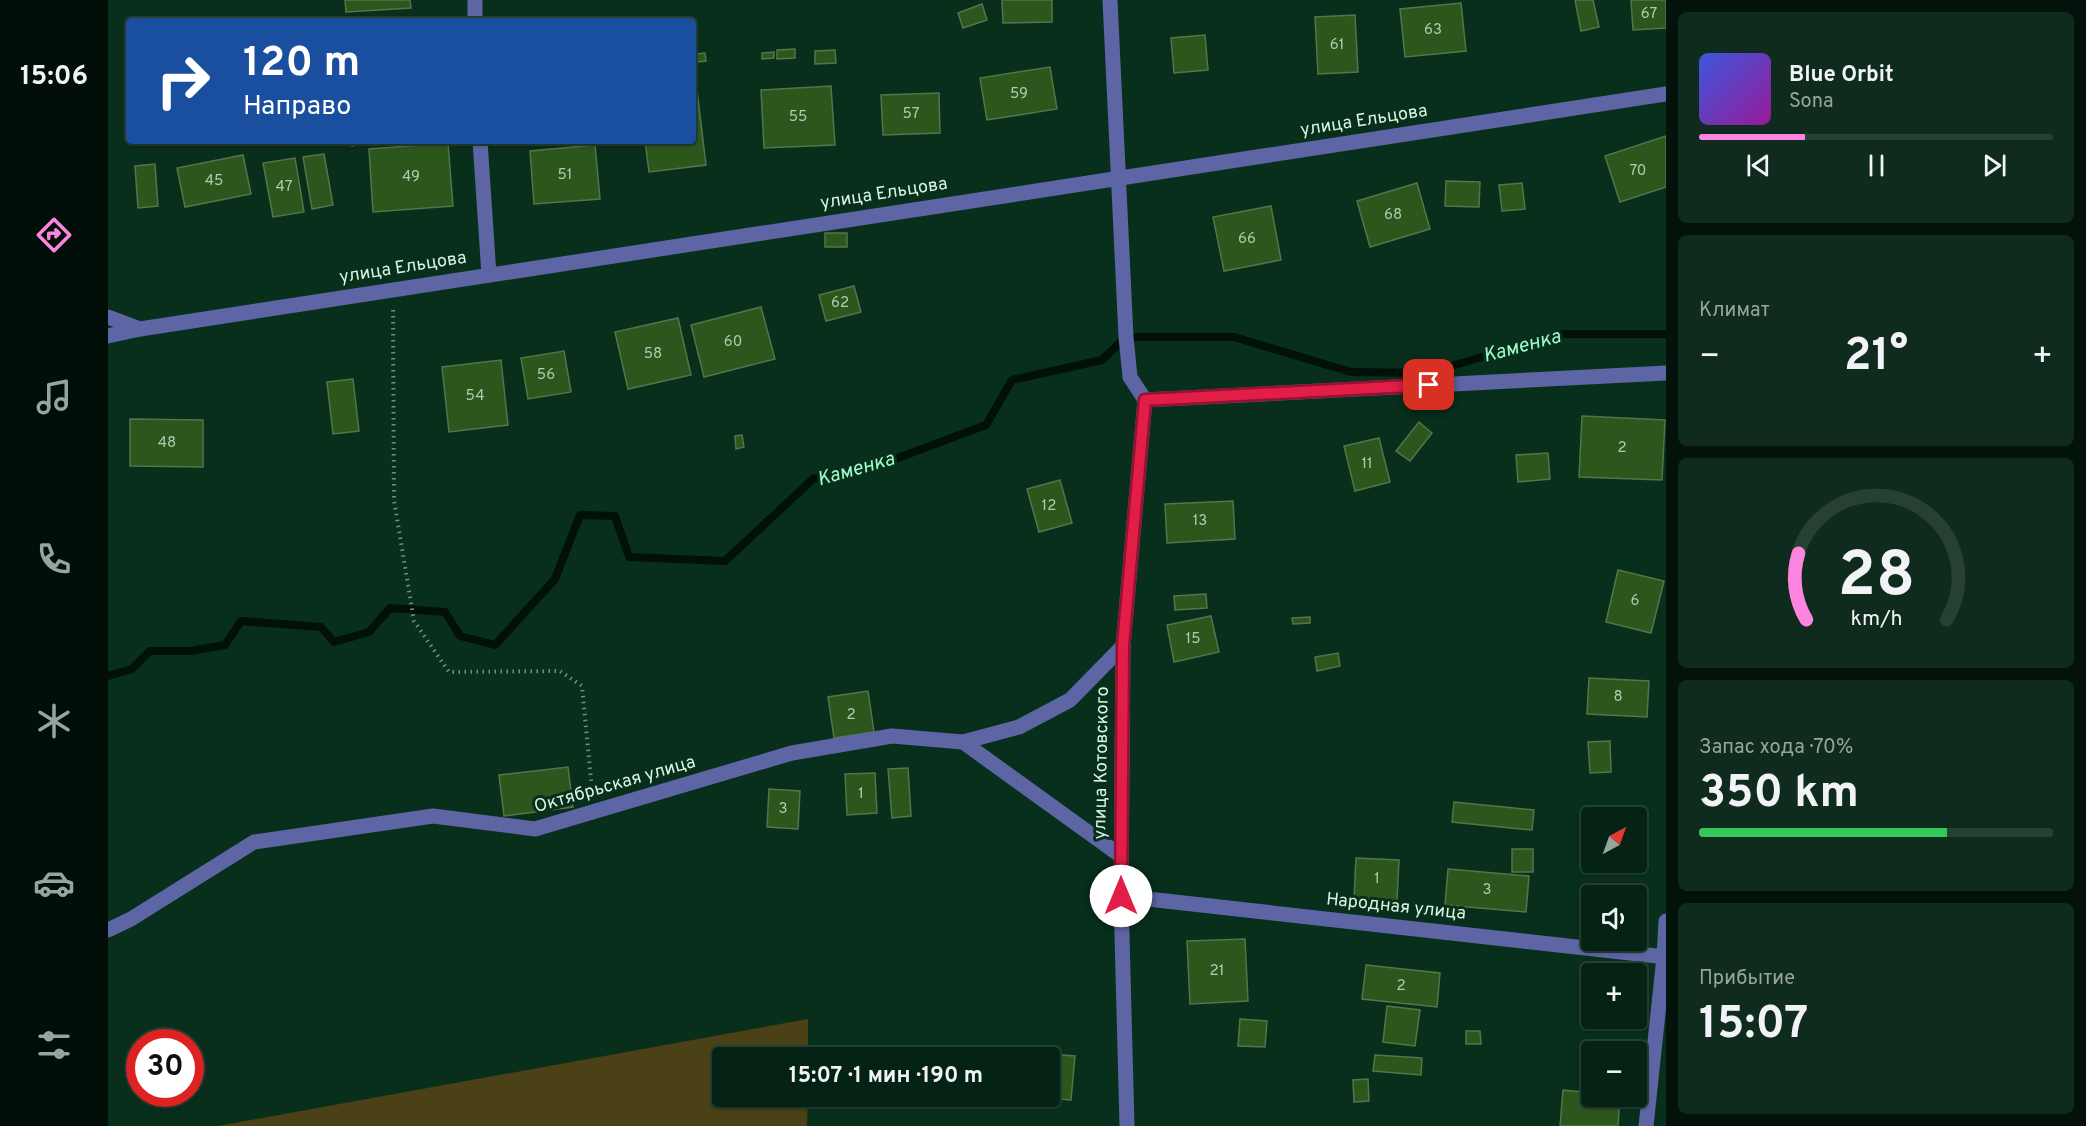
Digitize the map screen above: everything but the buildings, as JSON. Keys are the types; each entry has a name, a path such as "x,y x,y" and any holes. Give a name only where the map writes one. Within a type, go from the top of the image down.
{"street":[{"path":"475,0 475,18"},
{"path":"1110,0 1126,337 1130,377 1145,400 1666,373"},
{"name":"улица Ельцова","path":"108,336 140,329 1666,94"},
{"path":"480,144 489,275"},
{"path":"108,317 140,329"},
{"name":"улица Котовского","path":"1127,1126 1121,896 1123,646 1145,400"},
{"name":"Октябрьская улица","path":"108,930 131,919 254,842 433,816 535,829 792,753 892,736 963,742 1019,728 1070,700 1123,646"},
{"path":"963,742 1121,856"},
{"name":"Народная улица","path":"1121,896 1665,957"},
{"path":"1646,1126 1665,957 1666,921"}],"path":[{"path":"393,290 394,500 414,621 449,672 560,671 582,686 594,812"}],"shaded area":[{"path":"808,1019 808,1047 712,1047 712,1107 808,1107 807,1126 218,1126"}],"waterway":[{"name":"Каменка","path":"108,676 132,669 150,651 190,651 225,645 241,621 321,627 334,642 369,632 390,608 445,612 460,636 495,645 555,579 580,515 615,516 629,557 725,561 813,479 895,459 986,425 1012,380 1102,360 1126,337 1234,337 1351,372 1428,373 1559,334 1666,334"}],"route":[{"path":"1121,896 1123,646 1145,400 1429,385"}]}
